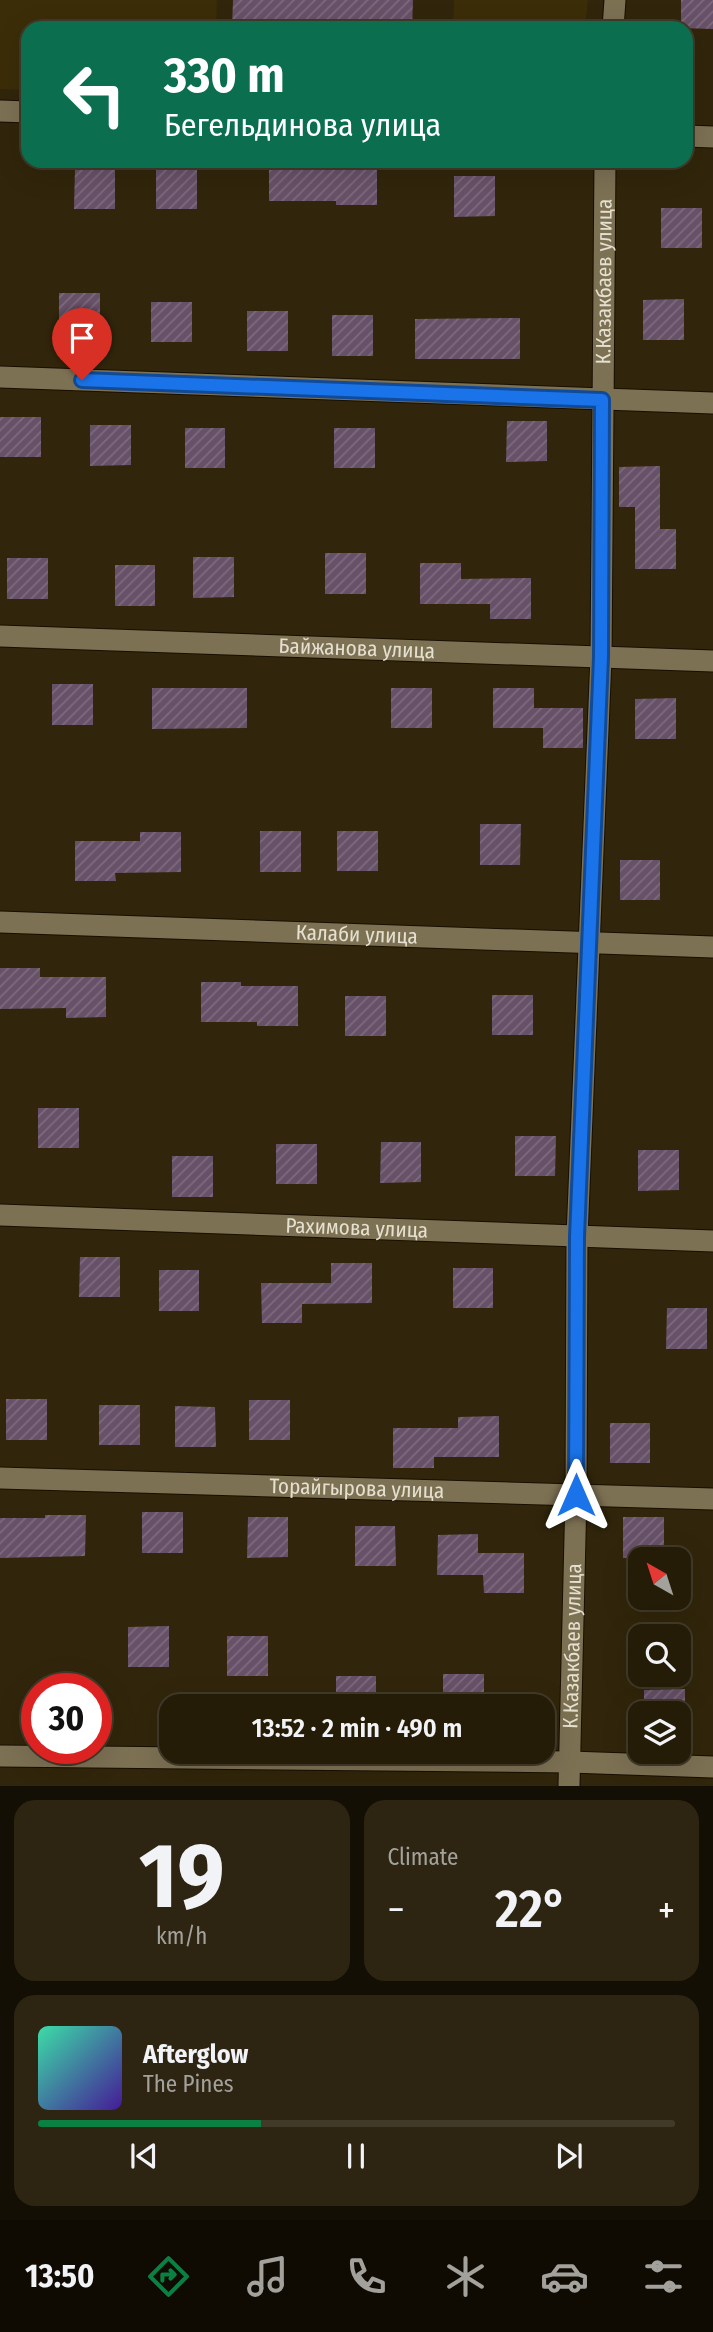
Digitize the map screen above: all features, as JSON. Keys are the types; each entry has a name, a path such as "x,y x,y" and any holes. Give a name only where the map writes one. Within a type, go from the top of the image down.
{"street":[{"path":"614,21 615,0"},
{"path":"0,111 21,112"},
{"path":"693,136 713,137"},
{"name":"К.Казакбаев улица","path":"569,1786 576,1495 577,1237 601,657 606,168"},
{"path":"0,377 713,403"},
{"name":"Байжанова улица","path":"0,636 713,661"},
{"name":"Калаби улица","path":"0,922 713,947"},
{"name":"Рахимова улица","path":"0,1215 713,1241"},
{"name":"Торайгырова улица","path":"0,1478 713,1499"},
{"path":"0,1756 570,1762 713,1767"}],"shaded area":[{"path":"0,0 217,0 216,21 21,21 21,90 0,89"},
{"path":"454,0 588,0 586,21 453,21"}],"building":[{"path":"233,0 413,0 412,21 232,21"},
{"path":"681,0 713,0 713,29 693,28 693,21 681,21"},
{"path":"115,168 115,209 74,209 75,169"},
{"path":"269,168 377,168 377,205 336,205 336,201 269,201"},
{"path":"156,169 197,169 197,209 156,209"},
{"path":"454,176 495,176 495,216 454,217"},
{"path":"661,208 702,208 702,248 661,248"},
{"path":"59,293 100,293 100,334 59,334"},
{"path":"684,299 684,340 643,340 643,300"},
{"path":"151,302 192,302 192,342 151,342"},
{"path":"247,311 288,311 288,351 247,351"},
{"path":"332,315 373,315 373,356 332,356"},
{"path":"520,318 520,359 415,359 415,319"},
{"path":"0,417 41,417 41,457 0,457"},
{"path":"507,421 547,421 547,461 506,462"},
{"path":"90,425 131,425 131,465 90,466"},
{"path":"185,428 225,428 225,468 185,468"},
{"path":"334,428 375,428 375,468 334,468"},
{"path":"660,466 660,529 676,529 676,569 635,569 635,507 619,507 619,467"},
{"path":"325,553 366,553 366,594 325,594"},
{"path":"193,557 234,557 234,597 193,598"},
{"path":"7,558 48,558 48,599 7,599"},
{"path":"420,563 461,563 461,579 531,578 531,619 490,619 490,604 420,604"},
{"path":"115,565 155,565 155,606 115,606"},
{"path":"52,684 93,684 93,725 52,725"},
{"path":"152,688 247,688 247,728 152,729"},
{"path":"391,688 432,688 432,728 391,728"},
{"path":"493,688 534,688 534,708 583,708 583,748 543,748 543,728 493,728"},
{"path":"676,698 676,739 635,739 635,699"},
{"path":"480,824 521,824 520,865 480,865"},
{"path":"260,831 301,831 301,872 260,872"},
{"path":"337,831 378,831 378,871 337,871"},
{"path":"140,832 181,832 181,872 115,873 116,881 75,881 75,841 140,841"},
{"path":"620,860 660,860 660,900 620,900"},
{"path":"0,968 40,968 40,977 106,977 106,1017 66,1018 66,1008 0,1009"},
{"path":"201,982 241,982 241,986 298,986 298,1026 257,1026 257,1022 201,1022"},
{"path":"492,995 533,995 533,1035 492,1035"},
{"path":"345,996 386,996 386,1036 345,1036"},
{"path":"38,1108 79,1108 79,1148 38,1148"},
{"path":"515,1136 556,1136 555,1176 515,1176"},
{"path":"381,1142 421,1142 421,1182 380,1183"},
{"path":"276,1144 317,1144 317,1184 276,1184"},
{"path":"638,1150 679,1150 679,1190 638,1191"},
{"path":"172,1156 213,1156 213,1197 172,1197"},
{"path":"80,1257 120,1257 120,1297 79,1297"},
{"path":"331,1263 372,1263 372,1303 302,1304 302,1323 262,1323 261,1283 331,1283"},
{"path":"453,1268 493,1268 493,1308 453,1308"},
{"path":"159,1270 199,1270 199,1311 159,1311"},
{"path":"667,1308 707,1308 707,1349 666,1349"},
{"path":"6,1399 47,1399 47,1440 6,1440"},
{"path":"249,1400 290,1400 290,1440 249,1440"},
{"path":"99,1405 140,1405 140,1445 99,1445"},
{"path":"175,1406 215,1407 216,1447 175,1447"},
{"path":"499,1416 499,1457 434,1457 434,1468 393,1468 393,1428 458,1428 458,1417"},
{"path":"610,1423 650,1423 650,1463 610,1463"},
{"path":"142,1512 183,1512 183,1553 142,1553"},
{"path":"45,1515 86,1515 85,1556 0,1558 0,1518 45,1518"},
{"path":"248,1517 288,1517 288,1557 247,1558"},
{"path":"623,1517 664,1517 664,1547 628,1547 628,1558 623,1558"},
{"path":"355,1526 395,1526 396,1566 355,1566"},
{"path":"478,1534 478,1553 524,1553 524,1593 484,1593 483,1575 437,1575 438,1535"},
{"path":"169,1626 169,1667 128,1667 128,1627"},
{"path":"227,1636 268,1636 268,1676 227,1676"},
{"path":"443,1674 484,1674 484,1694 443,1694"},
{"path":"336,1676 376,1676 376,1694 336,1694"},
{"path":"685,1689 685,1701 644,1701 644,1690"}],"route":[{"path":"82,380 602,400 601,657 577,1237 576,1495"}]}
